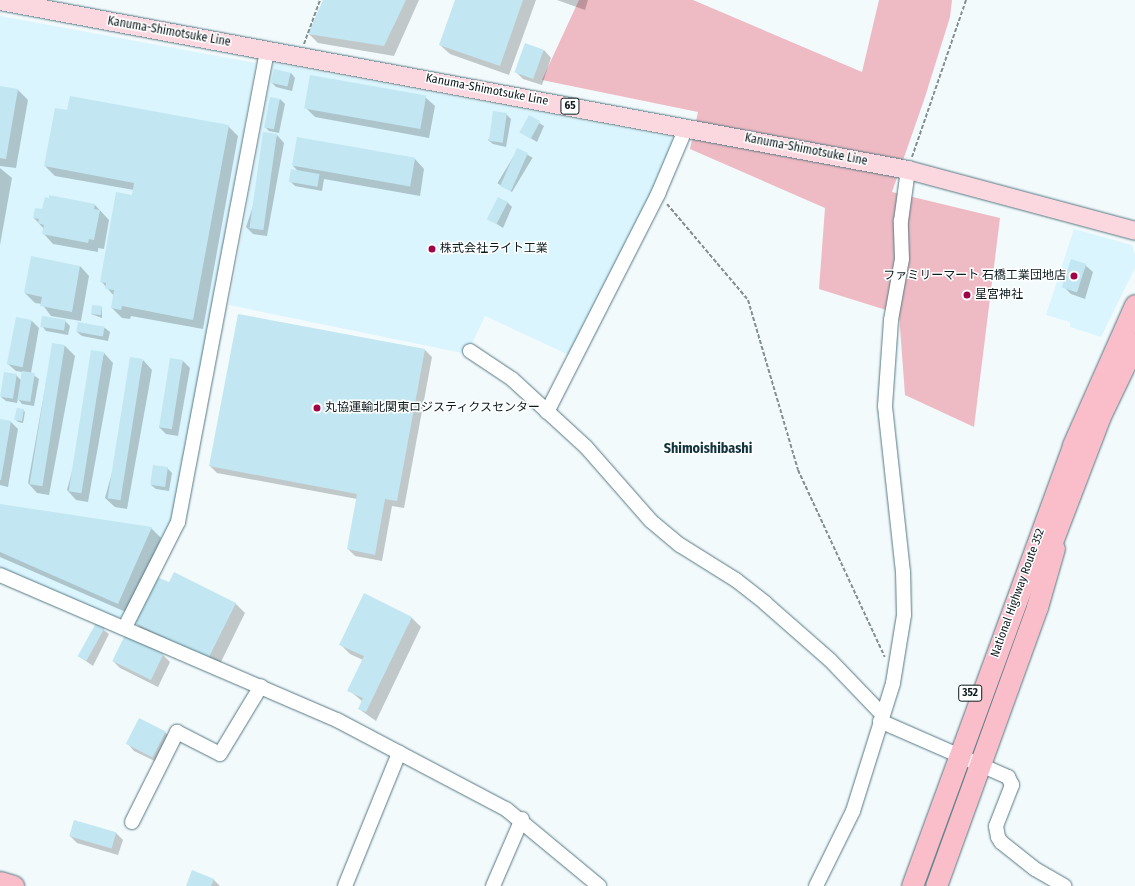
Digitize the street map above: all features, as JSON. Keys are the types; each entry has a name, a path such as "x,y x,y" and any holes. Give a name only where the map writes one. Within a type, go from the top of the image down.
{"highway":[{"name":"352","path":"897,886 965,758 1037,607 1057,507 1135,305"},
{"name":"352","path":"1080,448 1135,343"},
{"name":"352","path":"936,886 965,758 1008,586 1057,507"},
{"name":"352","path":"912,886 965,758"},
{"name":"352","path":"925,886 965,758"},
{"path":"0,882 13,886"}],"main road":[{"name":"Kanuma-Shimotsuke Line","path":"0,1 908,170 1135,231"}],"street":[{"path":"125,627 178,522 266,50"},
{"path":"547,412 658,194 686,128"},
{"path":"816,886 853,811 894,677 904,615 904,601 885,406 892,320 902,259 901,221 908,170"},
{"path":"470,351 512,379 586,447 651,521 680,545 736,580 765,603 830,660 881,718 1008,777 1012,782 996,826 996,832 1001,842 1035,869 1065,886"},
{"path":"0,574 337,720 506,808 522,819 599,886"},
{"path":"132,822 177,732 220,754 260,686"},
{"path":"345,886 400,753"},
{"path":"493,886 522,819"}],"path":[{"path":"300,56 320,0"},
{"path":"908,170 930,99 966,0"},
{"path":"658,194 748,300 798,470 894,677"}],"shaded area":[{"path":"579,0 693,0 862,72 879,0 952,0 950,17 925,97 892,192 1000,218 974,427 905,395 899,314 819,289 825,208 690,149 698,112 542,80"},
{"path":"0,16 256,63 172,522 125,615 115,618 0,569"},
{"name":"株式会社ライト工業","path":"273,63 673,137 654,193 569,355 485,316 467,354 229,305"},
{"path":"1074,229 1132,245 1135,255 1135,268 1101,337 1070,327 1070,322 1046,315"}],"building":[{"path":"323,0 406,0 384,46 308,34"},
{"path":"455,0 523,0 500,66 439,45"},
{"path":"525,43 544,50 533,79 514,72"},
{"path":"274,69 291,73 287,86 271,83"},
{"path":"310,75 426,95 420,129 304,108"},
{"path":"0,86 18,89 6,159 0,158"},
{"path":"70,96 229,125 193,320 122,306 121,310 111,308 114,290 105,289 106,283 100,282 116,192 132,195 134,183 44,166 55,108 67,110"},
{"path":"270,97 280,99 274,129 264,127"},
{"path":"493,111 507,113 503,143 489,141"},
{"path":"529,115 540,121 531,139 519,132"},
{"path":"263,132 277,134 263,230 250,228"},
{"path":"297,137 415,158 410,186 292,166"},
{"path":"517,148 528,153 511,191 500,186"},
{"path":"291,169 320,174 317,187 289,182"},
{"path":"49,195 95,204 94,209 100,210 94,240 89,239 88,243 42,234 44,225 38,223 39,219 33,218 35,208 42,209 45,197 49,198"},
{"path":"498,197 508,202 496,224 487,219"},
{"path":"31,256 80,266 72,312 40,306 42,297 24,293"},
{"name":"ファミリーマート 石橋工業団地店","path":"1071,259 1086,264 1077,292 1062,288"},
{"path":"92,305 102,306 101,315 91,314"},
{"name":"丸協運輸北関東ロジスティクスセンター","path":"238,314 425,349 397,501 385,499 375,555 347,549 357,494 209,466"},
{"path":"42,316 66,320 64,331 40,327"},
{"path":"16,317 32,320 23,367 7,364"},
{"path":"78,322 105,327 103,337 76,332"},
{"path":"52,343 65,345 42,486 30,484"},
{"path":"91,350 104,352 81,493 69,491"},
{"path":"130,357 143,359 120,500 108,498"},
{"path":"170,358 183,360 172,429 159,427"},
{"path":"22,371 35,373 30,402 17,400"},
{"path":"4,372 17,374 13,399 0,397"},
{"path":"17,408 24,409 22,421 14,420"},
{"path":"0,419 11,421 1,480 0,480"},
{"path":"153,465 168,467 165,487 150,485"},
{"path":"0,504 152,527 118,604 0,552"},
{"path":"174,572 236,603 208,659 135,623 157,577 169,582"},
{"path":"364,593 412,617 366,712 358,709 363,698 347,691 364,656 339,645"},
{"path":"96,623 105,628 86,661 78,656"},
{"path":"125,635 164,654 151,680 112,661"},
{"path":"139,718 166,732 153,757 126,744"},
{"path":"74,820 116,832 112,848 69,836"},
{"path":"192,870 214,879 211,886 186,886"}],"place":[{"name":"株式会社ライト工業","path":"432,249"},
{"name":"ファミリーマート 石橋工業団地店","path":"1074,276"},
{"name":"星宮神社","path":"967,295"},
{"name":"丸協運輸北関東ロジスティクスセンター","path":"317,408"}],"district":[{"name":"Shimoishibashi","path":"708,449"}]}
